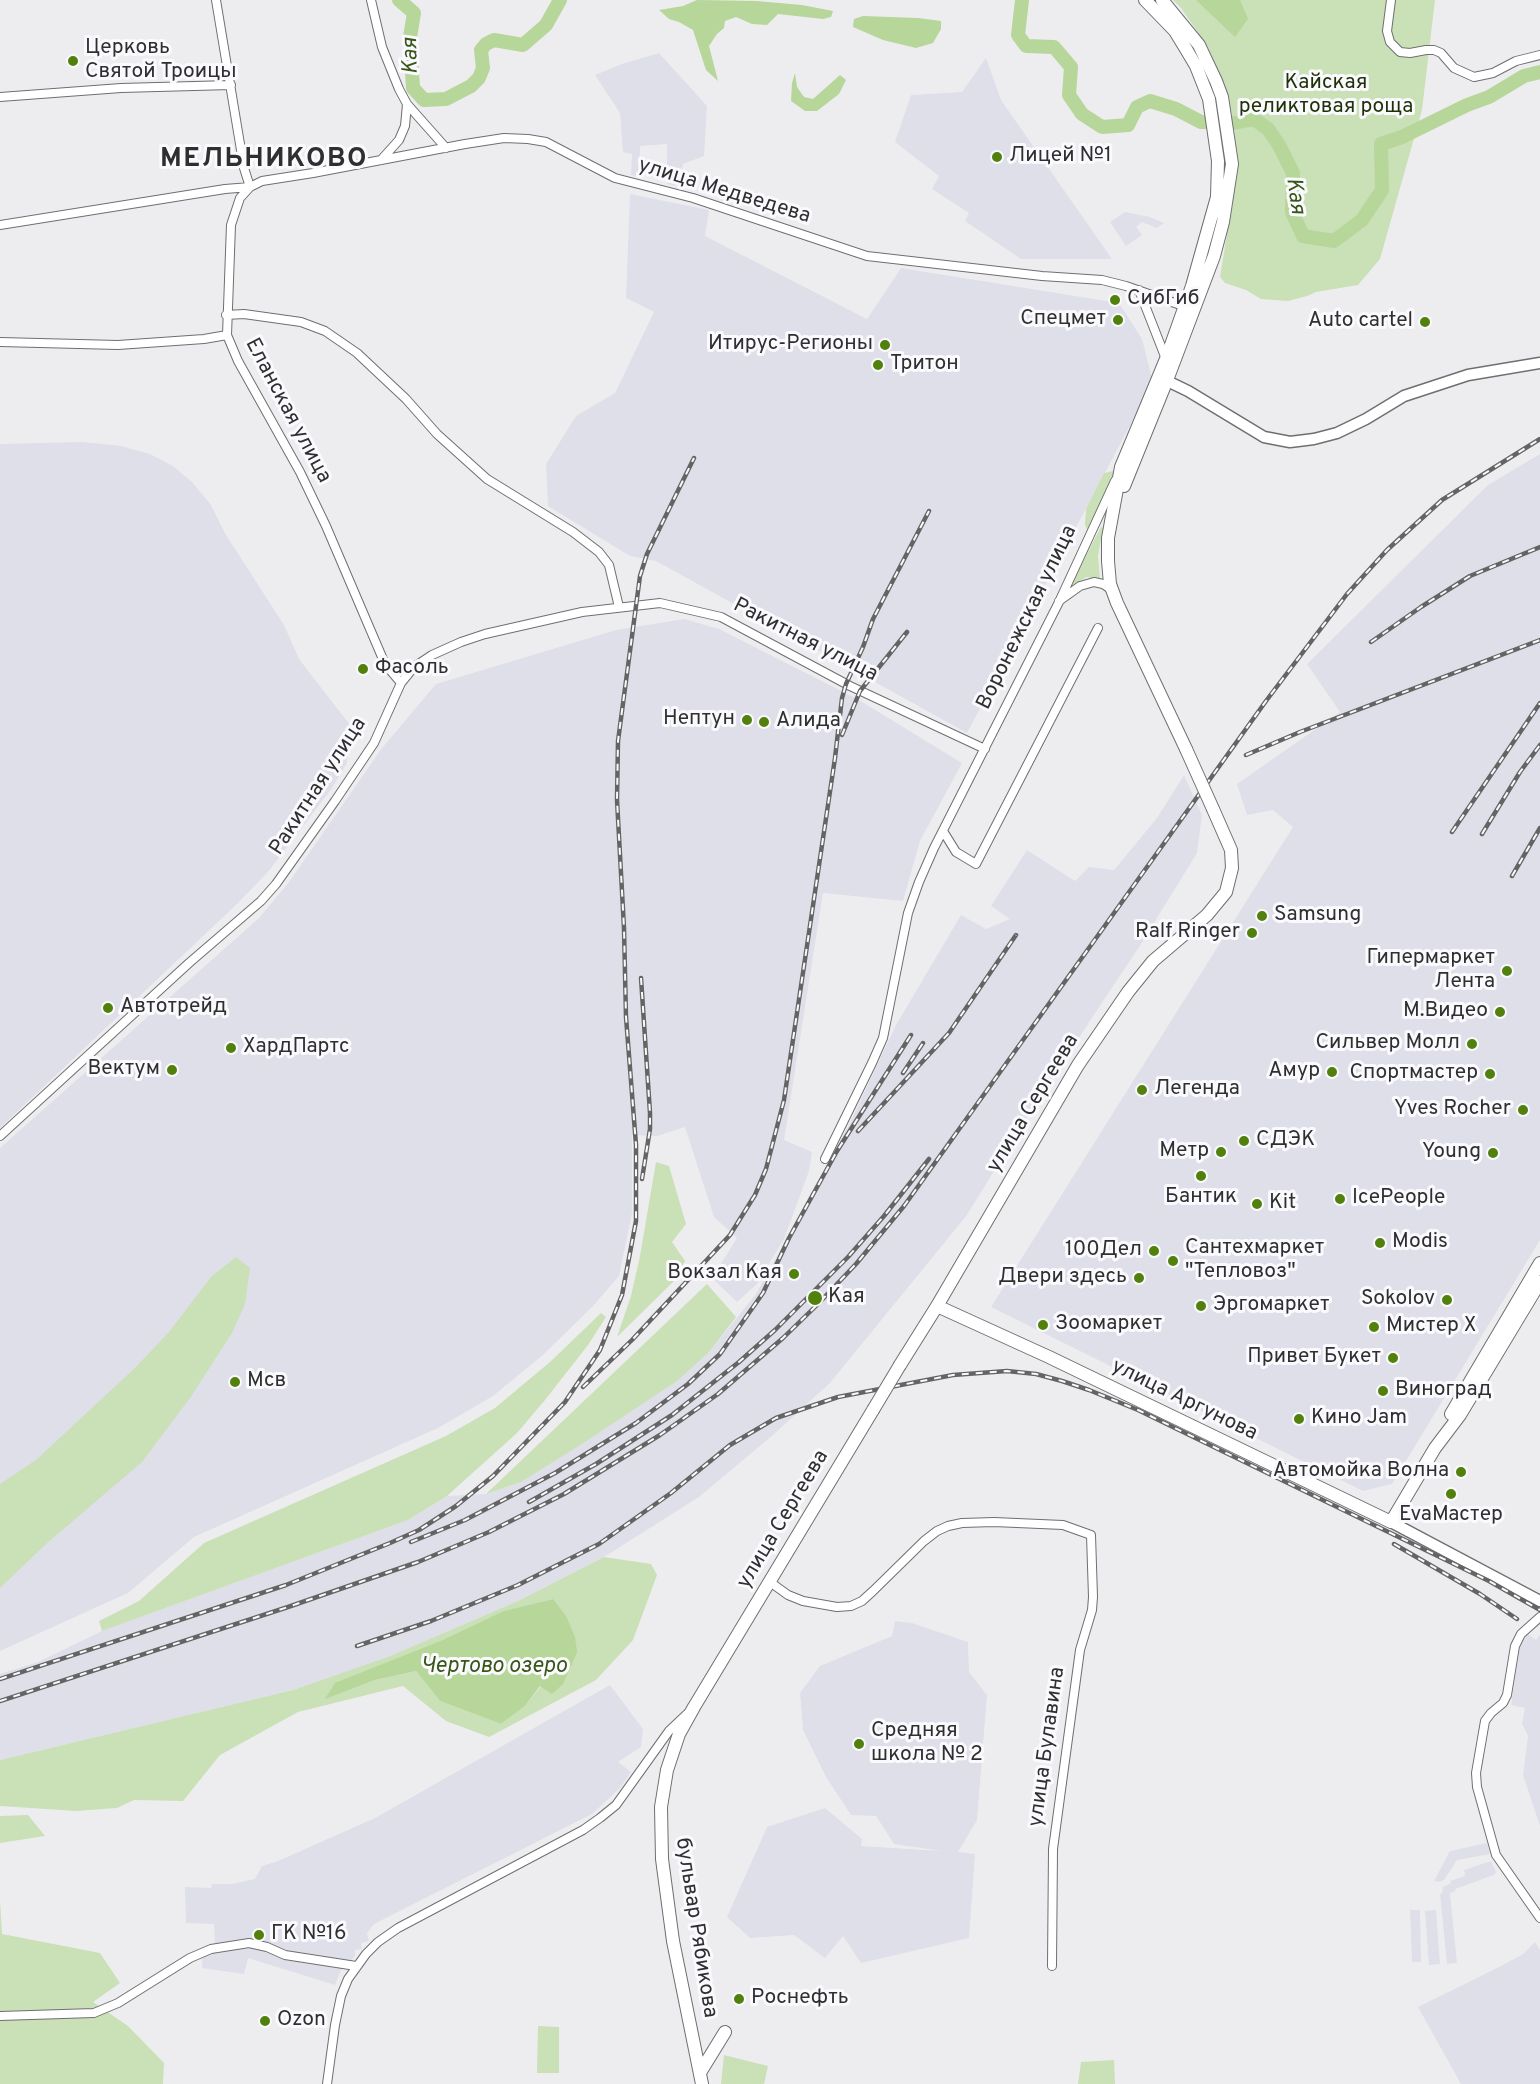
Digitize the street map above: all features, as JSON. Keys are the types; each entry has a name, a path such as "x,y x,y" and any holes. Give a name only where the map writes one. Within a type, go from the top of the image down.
{"main road":[{"path":"1145,0 1174,31 1215,98"},
{"path":"1162,0 1199,45 1215,98"},
{"name":"Воронежская улица","path":"1113,512 1121,467 1162,379 1166,359 1214,256 1223,222 1232,164 1230,143 1215,98"},
{"name":"Воронежская улица","path":"1113,512 1190,308 1217,197 1215,98"},
{"name":"улица Сергеева","path":"694,1707 937,1306 1078,1065 1128,992 1153,961 1207,915 1226,892 1232,868 1231,850 1110,584 1108,538 1113,512"},
{"path":"1391,1522 1435,1448 1466,1386 1540,1263"},
{"path":"1435,1448 1460,1415 1540,1282"},
{"name":"улица Аргунова","path":"937,1306 1049,1357 1391,1522"},
{"name":"бульвар Рябикова","path":"694,1707 679,1734 672,1753 663,1789 660,1826 673,1941 702,2084"},
{"path":"701,2071 725,2032"},
{"name":"бульвар Рябикова","path":"694,2084 695,2052"}],"street":[{"path":"216,0 244,168 250,187"},
{"path":"371,0 382,47 392,75 407,104 446,148"},
{"path":"1391,0 1387,31 1390,42 1400,52 1434,50 1441,52 1454,68 1474,77 1493,73 1516,61 1538,55"},
{"path":"0,97 121,88 231,85"},
{"path":"381,160 399,140 405,126 407,104"},
{"name":"улица Медведева","path":"0,225 250,187 262,181 504,138 528,139 546,142 615,178 693,198 867,256 1041,276 1102,280 1190,308"},
{"name":"Еланская улица","path":"250,187 240,198 231,225 227,335 238,361 311,494 386,664 401,683"},
{"path":"1139,290 1166,359"},
{"path":"226,315 244,314 301,322 326,331 357,353 406,399 437,434 487,479 573,532 599,552 609,565 619,607"},
{"path":"0,342 118,345 204,339 227,335"},
{"path":"1162,379 1264,437 1290,442 1314,440 1337,433 1404,396 1468,375 1540,363"},
{"path":"1094,527 1121,467"},
{"name":"Воронежская улица","path":"825,1159 883,1038 908,913 919,882 1094,527 1113,512"},
{"path":"1059,602 1080,586 1094,582 1103,584 1112,590"},
{"name":"Ракитная улица","path":"0,1136 269,892 374,743 401,683 414,667 432,655 461,642 485,634 572,614 660,603 721,617 850,686 985,749"},
{"path":"943,831 956,852 976,864 1098,628"},
{"name":"улица Булавина","path":"770,1582 803,1601 837,1607 850,1606 862,1601 924,1541 948,1526 994,1521 1063,1525 1091,1535 1092,1610 1080,1650 1053,1849 1052,1966"},
{"name":"улица Аргунова","path":"1391,1522 1540,1600"},
{"path":"1540,1617 1521,1634 1515,1646 1507,1695 1485,1721 1476,1773 1477,1787 1496,1856 1540,1918"},
{"path":"327,2084 334,2025 341,1996 356,1966 378,1942 398,1928 583,1830 600,1818 616,1804 669,1731 694,1707"},
{"path":"0,2016 94,2013 118,2003 190,1958 211,1949 249,1943 267,1947 285,1955 356,1966"}],"shaded area":[{"path":"659,53 707,106 704,156 683,164 676,186 667,184 667,144 640,146 639,177 631,175 632,154 623,152 620,113 595,75"},
{"path":"986,58 1001,100 1112,259 1021,259 965,221 969,213 932,189 939,176 895,142 911,95 962,92"},
{"path":"630,194 709,210 705,236 867,319 901,268 1119,303 1142,339 1153,382 967,733 656,561 630,556 548,506 546,464 576,416 615,393 654,312 626,298"},
{"path":"1125,212 1150,217 1164,223 1157,228 1142,222 1136,227 1142,235 1126,246 1110,222"},
{"path":"83,442 121,446 150,454 173,466 192,482 211,505 226,535 284,625 299,659 350,725 347,763 332,788 268,872 0,1128 0,444"},
{"path":"1540,454 1540,1240 1392,1484 1363,1491 991,1307 1293,827 1273,810 1247,815 1237,784 1340,712 1307,664 1488,485"},
{"path":"684,619 719,629 859,700 962,763 920,841 903,901 823,893 784,1140 812,1152 809,1171 784,1239 757,1284 737,1302 712,1278 737,1238 714,1217 685,1127 657,1136 632,1135 632,1213 619,1276 593,1306 544,1354 493,1396 438,1428 194,1537 128,1593 0,1651 0,1148 259,918 289,882 382,748 436,684 616,630"},
{"path":"1184,775 1202,815 1197,853 1141,944 1039,1098 967,1215 830,1383 773,1435 699,1497 604,1557 518,1601 390,1656 293,1690 0,1760 0,1674 38,1662 102,1631 408,1520 447,1496 486,1494 521,1482 710,1351 756,1294 849,1125 896,1025 961,915 986,929 1010,919 991,906 1027,850 1075,881 1089,867 1114,870 1157,818"},
{"path":"895,1621 912,1623 968,1642 969,1672 987,1695 977,1820 958,1852 975,1854 969,1938 861,1963 843,1936 825,1958 794,1935 750,1938 727,1917 767,1827 825,1808 862,1839 861,1846 942,1851 894,1844 876,1816 851,1815 826,1777 803,1730 800,1693 820,1666 892,1636"},
{"path":"1528,1634 1536,1640 1540,1635 1540,1826 1523,1775 1528,1736 1522,1724 1525,1708 1511,1705 1520,1646"},
{"path":"610,1685 643,1729 641,1747 618,1762 631,1772 620,1788 592,1814 374,1924 367,1933 369,1941 361,1943 362,1949 355,1950 355,1956 341,1970 335,1985 248,1958 244,1974 202,1968 203,1947 215,1944 214,1924 186,1923 185,1887 211,1888 212,1884 232,1884 255,1879 262,1866 375,1818"},
{"path":"1487,1843 1490,1854 1457,1860 1444,1880 1434,1881 1450,1851"},
{"path":"1491,1861 1496,1872 1494,1875 1455,1889 1456,1891 1450,1893 1457,1963 1447,1964 1440,1894 1443,1887 1451,1883 1450,1881 1465,1876 1464,1870"},
{"path":"1410,1910 1420,1910 1421,1962 1412,1962"},
{"path":"1436,1910 1440,1964 1429,1965 1425,1911"},
{"path":"1535,1942 1540,1950 1540,2084 1461,2084 1418,2007 1523,1954"}],"green space":[{"name":"Кайская реликтовая роща","path":"1173,0 1435,0 1422,110 1380,259 1358,285 1316,292 1288,301 1261,299 1246,290 1225,283 1220,277 1237,173 1234,123 1224,85 1208,47"},
{"path":"1113,471 1113,478 1088,532 1085,525 1086,509 1104,473"},
{"path":"1101,527 1103,528 1098,556 1100,579 1087,577 1070,586"},
{"path":"656,1162 669,1166 686,1224 672,1242 685,1261 676,1279 617,1337 631,1296 640,1256"},
{"path":"236,1257 250,1268 245,1304 232,1333 190,1398 142,1462 46,1544 0,1588 0,1484 36,1460 135,1368 169,1332 211,1277"},
{"path":"707,1284 736,1317 710,1351 677,1381 577,1447 521,1482 486,1494"},
{"path":"601,1313 606,1317 588,1345 545,1400 517,1433 447,1496 408,1520 102,1631 99,1621 139,1601 204,1543 446,1436 495,1408 550,1362"},
{"path":"604,1557 651,1564 657,1575 633,1640 596,1680 489,1737 446,1721 403,1686 298,1712 220,1755 183,1801 134,1800 117,1808 76,1811 0,1806 0,1760 293,1690 390,1656 518,1601","holes":["553,1599 541,1686 525,1706 501,1724 440,1701 416,1671 375,1680 326,1698 505,1611"]},
{"path":"28,1815 45,1836 0,1843 0,1816"},
{"path":"0,1900 2,1934 100,1953 120,1983 93,2002 128,2026 164,2063 163,2084 0,2084"},
{"path":"538,2026 559,2027 559,2073 537,2073"},
{"path":"724,2055 768,2066 764,2084 721,2084"},
{"path":"1114,2060 1115,2084 1078,2084 1081,2062"}],"water":[{"path":"697,0 756,1 802,5 833,11 831,17 823,19 778,14 767,25 752,24 736,17 725,21 724,28 709,46 718,81 706,70 693,30 669,19 659,10 683,6"},
{"path":"1196,0 1240,0 1248,19 1235,37"},
{"path":"863,16 941,21 941,29 933,43 916,48 883,40 853,27 854,19"},
{"path":"795,73 797,87 804,97 813,99 840,75 846,80 839,94 817,111 805,111 791,101"},
{"name":"Чертово озеро","path":"553,1599 566,1616 575,1637 577,1652 563,1684 552,1694 540,1686 525,1706 501,1724 440,1701 416,1671 375,1680 325,1699 335,1683 443,1640 504,1611"}],"waterway":[{"name":"Кая","path":"399,0 414,13 410,37 413,88 424,100 446,99 471,86 479,78 483,68 481,50 486,44 494,40 523,45 546,25 560,0"},
{"name":"Кая","path":"1022,0 1018,35 1026,46 1054,47 1071,67 1069,95 1082,114 1102,127 1128,125 1137,107 1150,101 1176,109 1201,122 1234,123 1254,119 1268,129 1293,173 1292,212 1303,236 1334,241 1362,220 1382,190 1381,144 1402,137 1467,105 1489,97 1524,76 1540,72"}],"railway":[{"path":"0,1701 288,1607 418,1562 489,1532 564,1494 660,1435 718,1394 783,1338 818,1304 856,1264 904,1206 1266,701 1347,594 1387,550 1442,500 1540,439"},
{"path":"0,1679 286,1585 419,1530 456,1506 493,1476 565,1402 600,1350 622,1295 636,1221 636,1145 626,1017 617,800 618,741 640,576 647,554 694,458"},
{"path":"583,1387 632,1340 730,1235 755,1195 766,1169 784,1100 842,698 873,619 929,511"},
{"path":"1371,642 1470,576 1540,547"},
{"path":"842,735 860,691 907,632"},
{"path":"1246,755 1540,640"},
{"path":"1452,832 1540,703"},
{"path":"1482,834 1520,772 1540,745"},
{"path":"1512,876 1540,828"},
{"path":"858,1131 949,1033 1016,935"},
{"path":"641,978 650,1113 650,1129 642,1179"},
{"path":"411,1542 465,1520 555,1473 636,1423 688,1384 720,1354 763,1293 789,1238 837,1151 911,1035"},
{"path":"903,1073 923,1043"},
{"path":"529,1502 596,1464 672,1415 739,1362 775,1330 848,1257 929,1159"},
{"path":"357,1646 431,1621 518,1585 599,1544 671,1493 730,1445 776,1418 838,1397 953,1375 1007,1371 1036,1374 1062,1381 1138,1410 1489,1581 1540,1610"},
{"path":"1394,1544 1480,1594 1517,1619"}],"place":[{"name":"Церковь Святой Троицы","path":"73,61"},
{"name":"Лицей №1","path":"997,157"},
{"name":"СибГиб","path":"1115,300"},
{"name":"Спецмет","path":"1118,320"},
{"name":"Auto cartel","path":"1425,322"},
{"name":"Итирус-Регионы","path":"885,345"},
{"name":"Тритон","path":"878,365"},
{"name":"Фасоль","path":"363,669"},
{"name":"Нептун","path":"747,720"},
{"name":"Алида","path":"764,722"},
{"name":"Samsung","path":"1262,916"},
{"name":"Ralf Ringer","path":"1252,933"},
{"name":"Гипермаркет Лента","path":"1507,971"},
{"name":"Автотрейд","path":"108,1008"},
{"name":"М.Видео","path":"1500,1012"},
{"name":"Сильвер Молл","path":"1472,1044"},
{"name":"ХардПартс","path":"231,1048"},
{"name":"Вектум","path":"172,1070"},
{"name":"Амур","path":"1332,1072"},
{"name":"Спортмастер","path":"1490,1074"},
{"name":"Легенда","path":"1142,1090"},
{"name":"Yves Rocher","path":"1523,1110"},
{"name":"СДЭК","path":"1244,1141"},
{"name":"Метр","path":"1221,1152"},
{"name":"Young","path":"1493,1153"},
{"name":"Бантик","path":"1201,1176"},
{"name":"IcePeople","path":"1340,1199"},
{"name":"Kit","path":"1257,1204"},
{"name":"Modis","path":"1380,1243"},
{"name":"100Дел","path":"1154,1251"},
{"name":"Сантехмаркет \"Тепловоз\"","path":"1173,1261"},
{"name":"Вокзал Кая","path":"794,1274"},
{"name":"Двери здесь","path":"1139,1278"},
{"name":"Кая","path":"815,1298"},
{"name":"Sokolov","path":"1447,1300"},
{"name":"Эргомаркет","path":"1201,1306"},
{"name":"Зоомаркет","path":"1043,1325"},
{"name":"Мистер Х","path":"1374,1327"},
{"name":"Привет Букет","path":"1393,1358"},
{"name":"Мсв","path":"235,1382"},
{"name":"Виноград","path":"1383,1391"},
{"name":"Кино Jam","path":"1299,1419"},
{"name":"Автомойка Волна","path":"1461,1472"},
{"name":"EvaМастер","path":"1451,1494"},
{"name":"Средняя школа № 2","path":"859,1744"},
{"name":"ГК №16","path":"259,1935"},
{"name":"Роснефть","path":"739,1999"},
{"name":"Ozon","path":"265,2021"}],"district":[{"name":"МЕЛЬНИКОВО","path":"264,161"}]}
